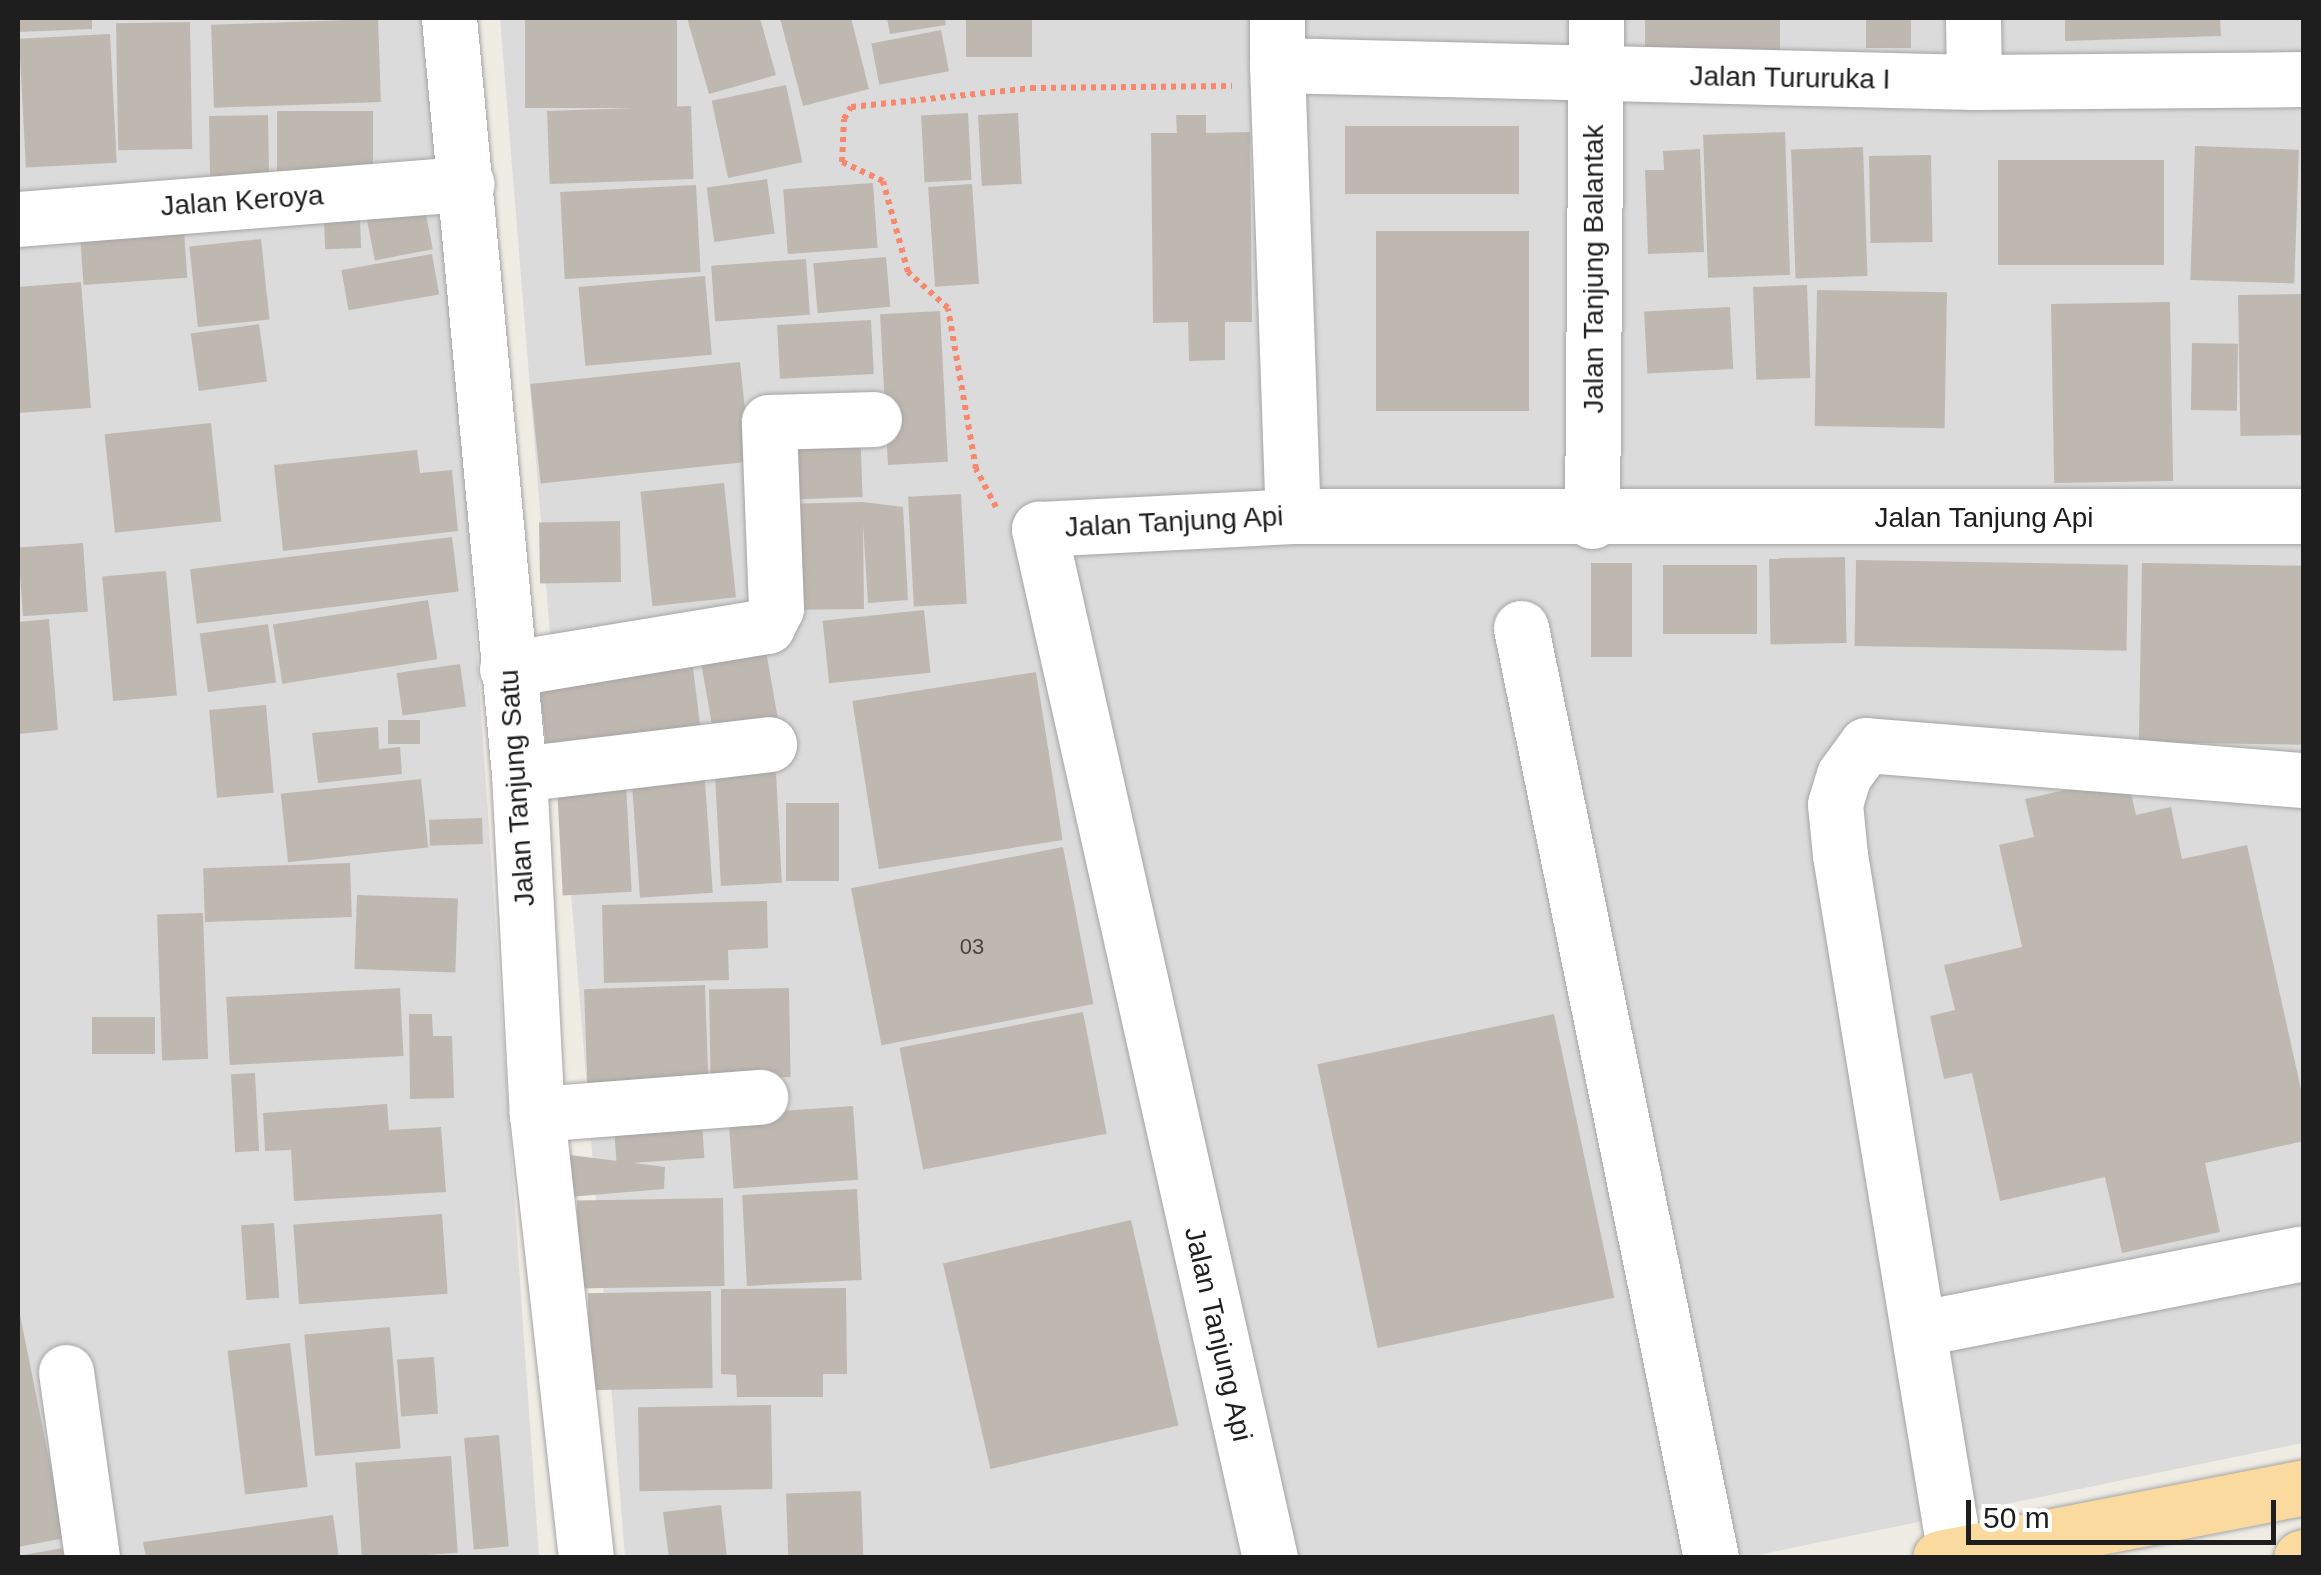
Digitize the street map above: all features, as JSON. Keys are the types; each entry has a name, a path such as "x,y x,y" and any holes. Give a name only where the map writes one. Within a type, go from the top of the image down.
{"main road":[{"path":"1950,1556 2304,1487"}],"street":[{"name":"Jalan Tanjung Balantak","path":"1592,521 1596,18"},
{"path":"1972,18 1974,82"},
{"name":"Jalan Tanjung Satu","path":"462,20 467,184 519,774 537,1114 586,1558"},
{"name":"Jalan Tururuka I","path":"1277,56 1596,74 1974,82 2304,79"},
{"path":"1277,56 1293,516"},
{"name":"Jalan Keroya","path":"18,219 467,184"},
{"path":"508,669 767,626 776,608 769,422 874,419"},
{"name":"Jalan Tanjung Api","path":"1270,1558 1039,529 1293,516 1592,521 2304,516"},
{"path":"1521,628 1711,1558"},
{"path":"519,774 769,744"},
{"path":"1950,1556 1922,1328 1840,855 1835,804 1844,775 1866,745 2304,780"},
{"path":"537,1114 760,1097"},
{"path":"1922,1328 2300,1254"},
{"path":"66,1372 92,1558"}],"path":[{"path":"1039,529 1008,523 976,468 948,308 908,272 883,181 842,162 844,119 851,107 1277,56"}],"shaded area":[{"path":"18,18 421,18 458,377 539,1557 18,1557"},
{"path":"500,18 2303,18 2303,1443 1748,1557 625,1557"}],"building":[{"path":"18,18 92,18 92,29 18,32"},
{"path":"525,18 677,18 677,108 525,108"},
{"path":"687,18 760,18 776,75 709,94"},
{"path":"780,18 851,18 869,89 803,106"},
{"path":"887,18 945,18 946,25 890,34"},
{"path":"966,18 1032,18 1032,57 966,57"},
{"path":"1645,18 1780,18 1780,53 1645,53"},
{"path":"1866,18 1911,18 1911,48 1866,48"},
{"path":"2065,18 2220,18 2221,36 2065,41"},
{"path":"378,19 381,102 214,108 211,25"},
{"path":"190,22 192,149 118,150 116,23"},
{"path":"941,30 949,71 879,85 871,44"},
{"path":"110,34 117,163 26,168 19,39"},
{"path":"786,85 802,162 728,178 712,101"},
{"path":"691,106 694,179 550,184 547,111"},
{"path":"277,111 373,111 373,171 277,171"},
{"path":"968,113 972,180 925,182 921,115"},
{"path":"1018,113 1022,184 982,186 978,115"},
{"path":"268,115 269,177 210,178 209,116"},
{"path":"1176,115 1206,115 1206,133 1250,132 1252,322 1225,322 1225,360 1189,361 1188,322 1153,323 1151,133 1177,133"},
{"path":"1345,126 1519,126 1519,194 1345,194"},
{"path":"1785,132 1790,275 1708,278 1703,135"},
{"path":"2195,146 2299,150 2294,284 2190,280"},
{"path":"1863,147 1868,276 1796,278 1791,150"},
{"path":"1700,149 1704,252 1648,254 1645,170 1664,170 1663,151"},
{"path":"1931,155 1933,242 1871,243 1869,156"},
{"path":"1998,160 2164,160 2164,265 1998,265"},
{"path":"767,179 775,233 714,242 707,187"},
{"path":"873,183 878,248 788,254 783,189"},
{"path":"972,184 979,284 935,287 928,187"},
{"path":"696,185 701,272 565,279 560,192"},
{"path":"424,204 433,249 375,260 366,215"},
{"path":"183,217 187,278 84,285 79,224"},
{"path":"360,218 361,248 325,249 324,219"},
{"path":"1376,231 1529,231 1529,411 1376,411"},
{"path":"261,239 269,320 198,327 189,247"},
{"path":"432,254 439,294 349,310 341,270"},
{"path":"886,257 890,307 818,313 813,263"},
{"path":"806,259 810,315 715,321 711,266"},
{"path":"705,276 712,355 585,366 578,287"},
{"path":"81,282 91,408 18,413 18,287"},
{"path":"1807,285 1810,378 1756,380 1753,287"},
{"path":"1817,290 1947,292 1945,428 1815,426"},
{"path":"2302,294 2304,435 2240,436 2238,295"},
{"path":"2170,302 2173,481 2054,483 2051,304"},
{"path":"1730,307 1733,369 1647,373 1644,312"},
{"path":"940,311 948,462 888,465 880,314"},
{"path":"871,320 874,374 780,379 777,325"},
{"path":"259,324 267,381 199,391 191,334"},
{"path":"2192,343 2238,344 2237,411 2191,410"},
{"path":"740,362 750,461 541,484 530,384"},
{"path":"211,423 221,521 115,533 105,434"},
{"path":"860,424 863,497 782,500 779,427"},
{"path":"417,450 420,473 452,470 458,531 283,551 274,465"},
{"path":"724,483 736,597 652,606 640,492"},
{"path":"961,494 967,604 914,607 908,497"},
{"path":"863,502 903,507 908,600 868,603 863,524 864,609 783,610 781,504"},
{"path":"620,521 621,582 540,583 539,522"},
{"path":"452,537 459,592 197,624 190,569"},
{"path":"83,543 88,612 23,616 18,548"},
{"path":"1845,557 1847,643 1771,644 1769,558"},
{"path":"1856,560 2128,565 2126,651 1854,646"},
{"path":"1591,563 1632,563 1632,657 1591,657"},
{"path":"2142,563 2304,566 2301,745 2139,742"},
{"path":"1663,565 1757,565 1757,634 1663,634"},
{"path":"166,571 177,696 113,701 102,577"},
{"path":"428,600 437,659 282,684 273,625"},
{"path":"924,610 931,673 829,683 823,621"},
{"path":"49,619 58,730 18,734 18,622"},
{"path":"268,624 276,682 208,692 200,634"},
{"path":"763,634 780,729 715,740 698,645"},
{"path":"691,651 701,733 547,752 537,670"},
{"path":"460,664 466,707 403,715 397,673"},
{"path":"1036,672 1063,840 879,869 852,701"},
{"path":"266,705 274,793 217,798 209,710"},
{"path":"388,720 420,720 420,744 388,744"},
{"path":"378,727 379,749 400,747 402,774 318,783 312,733"},
{"path":"775,753 782,883 721,886 714,756"},
{"path":"704,767 713,893 640,898 631,772"},
{"path":"2127,776 2136,815 2171,807 2182,859 2247,845 2304,1103 2304,1141 2205,1163 2220,1232 2122,1253 2105,1177 2000,1201 1972,1073 1944,1079 1930,1016 1955,1010 1944,965 2022,947 1999,845 2034,837 2025,799"},
{"path":"421,779 428,848 288,862 281,794"},
{"path":"626,784 632,892 563,895 557,788"},
{"path":"786,803 839,803 839,881 786,881"},
{"path":"482,818 483,844 430,846 429,820"},
{"path":"1063,847 1094,1004 881,1045 851,888"},
{"path":"350,863 352,917 205,922 203,868"},
{"path":"357,895 458,899 455,972 354,969"},
{"path":"767,901 768,948 728,950 729,980 604,983 602,905"},
{"path":"203,913 208,1059 162,1061 157,915"},
{"path":"705,985 708,1079 587,1083 584,989"},
{"path":"400,988 404,1056 230,1065 226,997"},
{"path":"789,988 791,1077 711,1078 709,989"},
{"path":"1083,1012 1107,1134 923,1169 899,1048"},
{"path":"409,1014 432,1014 433,1036 452,1036 454,1098 410,1099"},
{"path":"1554,1014 1614,1298 1378,1348 1317,1064"},
{"path":"92,1017 155,1017 155,1054 92,1054"},
{"path":"255,1073 259,1151 235,1152 231,1074"},
{"path":"387,1104 389,1130 441,1127 446,1192 294,1201 291,1150 265,1151 263,1113"},
{"path":"853,1106 858,1180 733,1189 728,1115"},
{"path":"701,1109 704,1158 617,1164 613,1115"},
{"path":"570,1155 665,1167 664,1189 569,1197"},
{"path":"857,1189 862,1280 747,1286 742,1195"},
{"path":"723,1198 725,1286 579,1289 577,1201"},
{"path":"442,1214 448,1294 299,1304 293,1224"},
{"path":"1131,1220 1178,1426 990,1469 943,1263"},
{"path":"274,1223 279,1298 246,1300 241,1225"},
{"path":"846,1288 847,1374 823,1374 823,1397 737,1397 736,1375 721,1374 721,1289"},
{"path":"711,1291 713,1388 590,1390 588,1293"},
{"path":"18,1305 65,1538 18,1547"},
{"path":"390,1327 401,1449 315,1456 304,1334"},
{"path":"290,1343 308,1487 245,1495 227,1351"},
{"path":"434,1357 438,1414 401,1416 397,1360"},
{"path":"771,1405 772,1489 639,1491 638,1407"},
{"path":"499,1435 509,1547 474,1550 464,1438"},
{"path":"451,1456 458,1553 362,1558 355,1463"},
{"path":"861,1491 863,1558 788,1558 786,1494"},
{"path":"721,1505 727,1558 669,1558 663,1512"},
{"path":"333,1515 339,1558 146,1558 143,1542"},
{"path":"63,1548 64,1558 18,1558 18,1556"}]}
